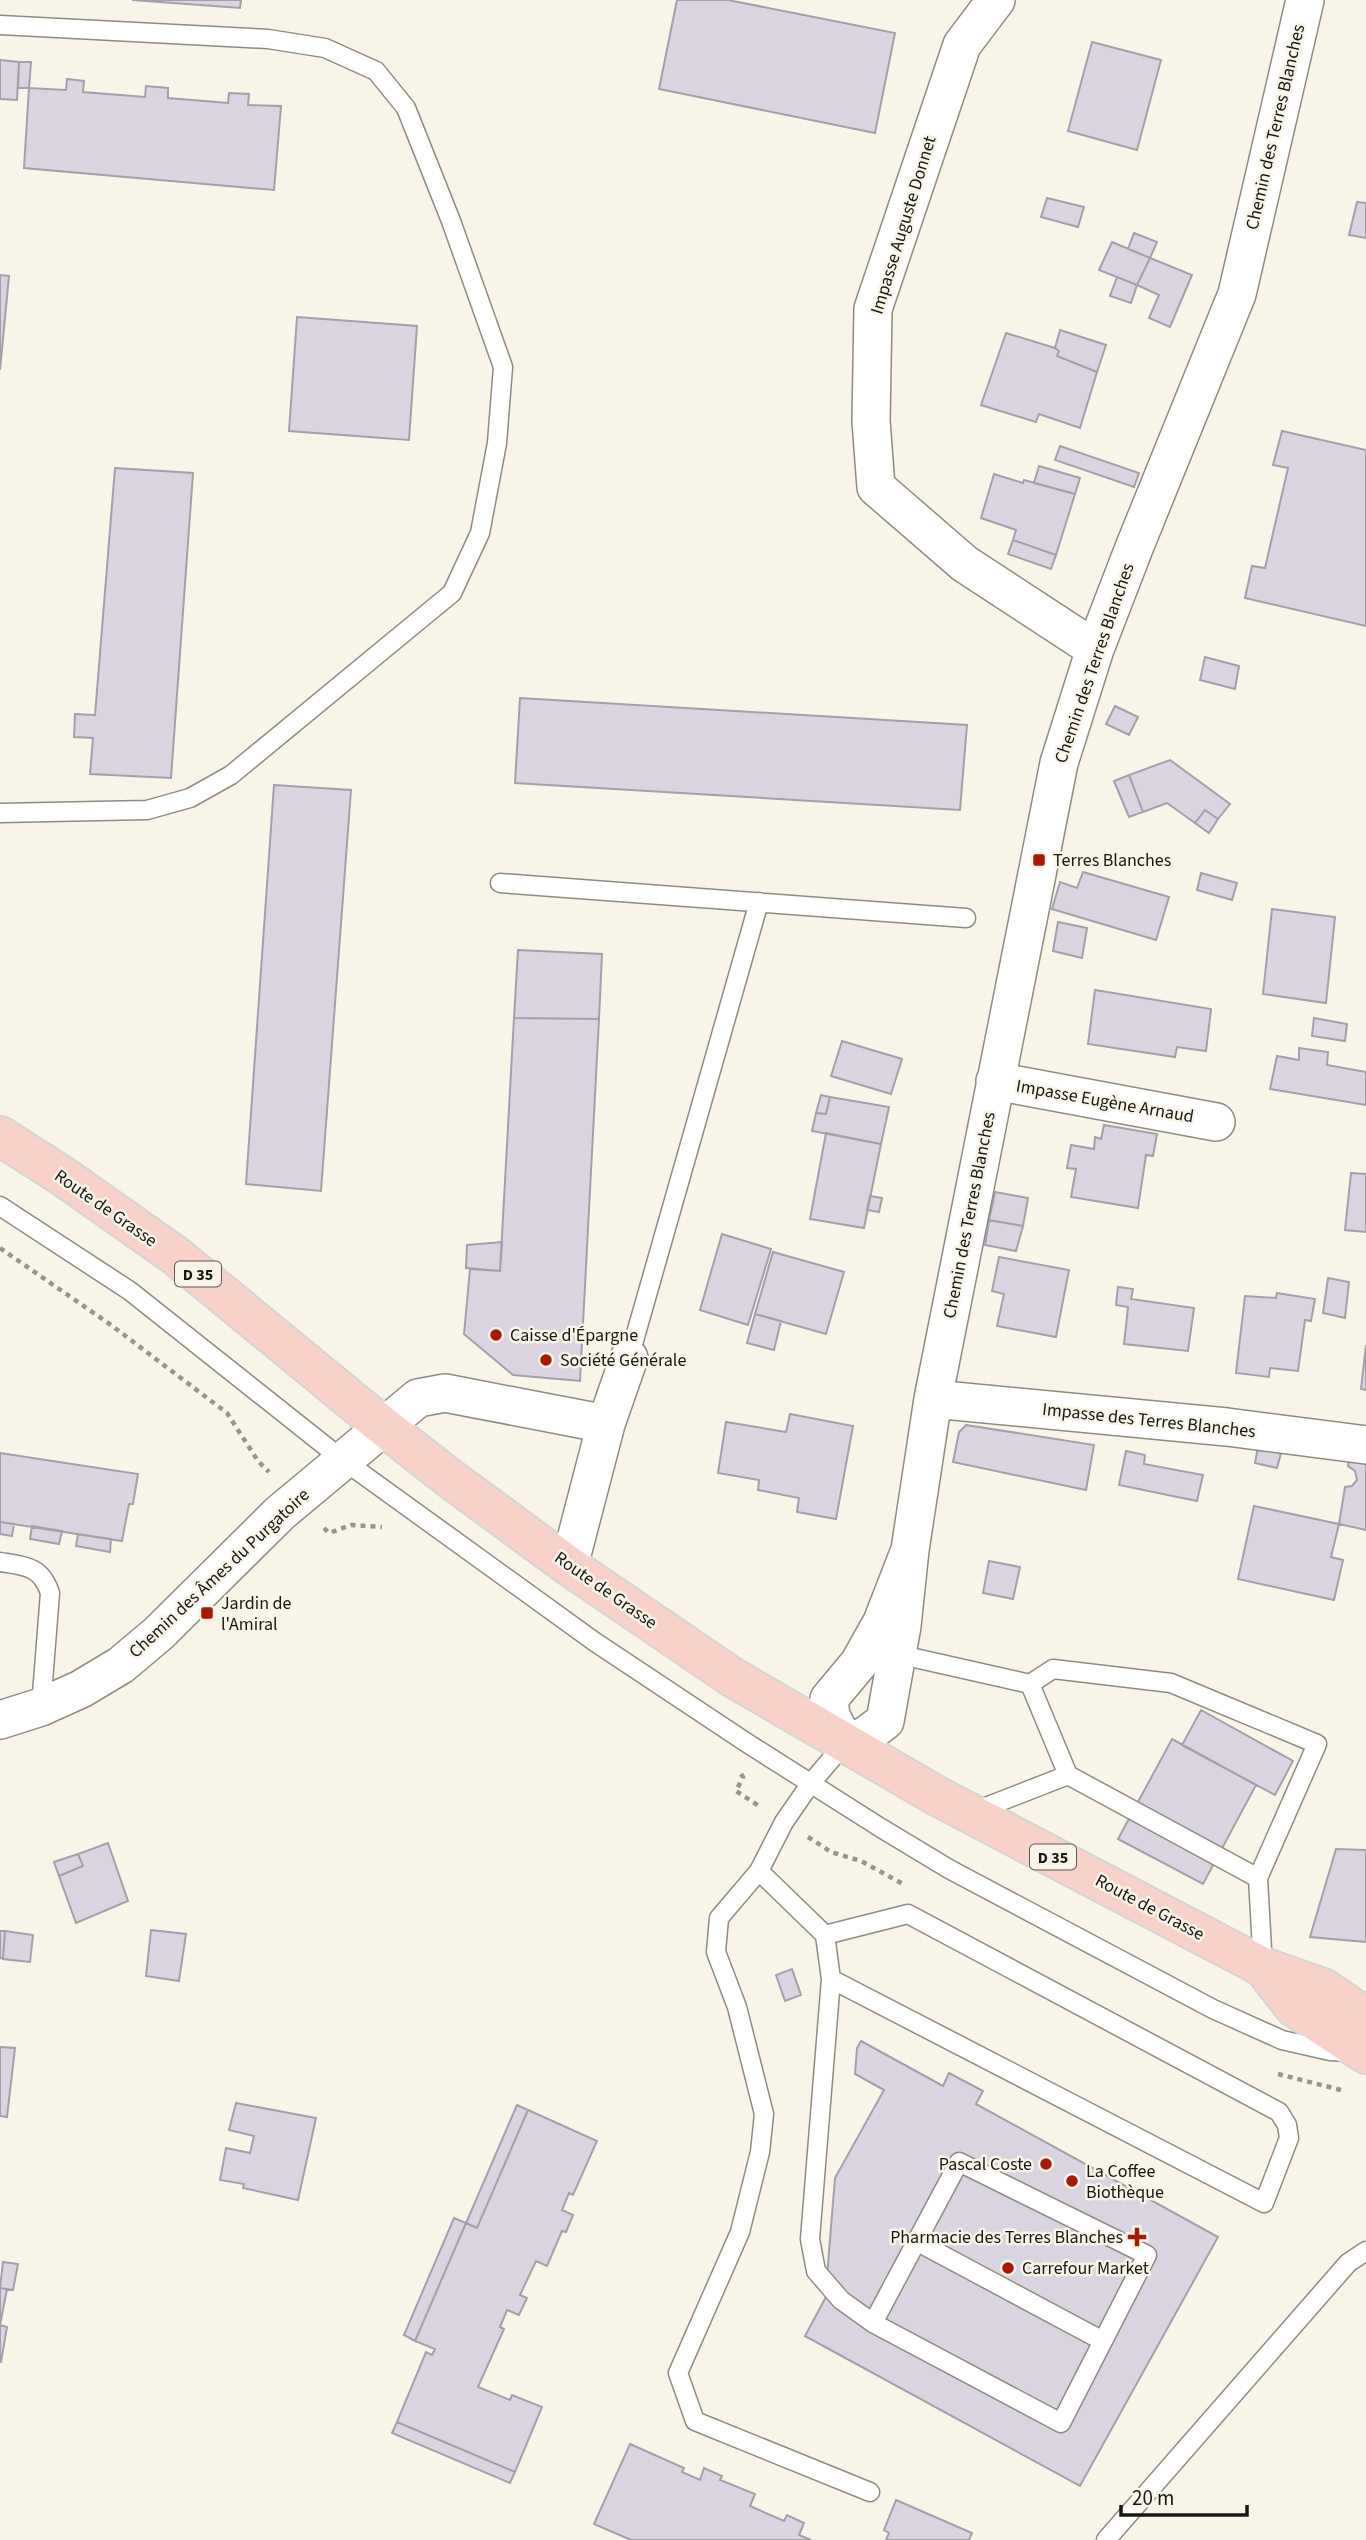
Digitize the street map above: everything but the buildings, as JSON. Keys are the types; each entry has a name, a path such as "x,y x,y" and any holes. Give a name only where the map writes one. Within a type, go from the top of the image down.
{"main road":[{"name":"Route de Grasse","path":"0,1136 64,1177 176,1256 384,1427 569,1566 732,1677 970,1813 1264,1967 1322,1988 1366,2044"}],"street":[{"name":"Impasse Auguste Donnet","path":"996,0 962,45 873,309 871,421 876,487 965,564 1096,649"},
{"name":"Chemin des Terres Blanches","path":"910,1550 876,1632 859,1663 829,1699 831,1716 845,1743 866,1736 885,1721 902,1626 910,1550 933,1399 1059,762 1096,649 1139,535 1237,294 1305,0"},
{"name":"Impasse Eugène Arnaud","path":"995,1081 1216,1122"},
{"path":"569,1566 606,1424 629,1358"},
{"name":"Chemin des Âmes du Purgatoire","path":"0,1720 41,1707 81,1689 121,1665 159,1633 280,1513 418,1398 445,1393 606,1424"},
{"name":"Impasse des Terres Blanches","path":"933,1399 1227,1427 1366,1445"}],"lane":[{"path":"0,25 268,39 325,48 376,71 406,108 452,220 503,367 496,443 480,533 452,593 230,775 190,798 147,810 0,813"},
{"path":"500,883 966,918"},
{"path":"629,1358 758,902"},
{"path":"0,1206 130,1291 333,1468 747,1743 949,1869 1213,2009 1282,2040 1330,2051 1366,2044"},
{"path":"0,1562 28,1567 45,1578 50,1593 41,1707"},
{"path":"897,1654 1030,1684 1053,1669 1171,1683 1317,1744 1258,1878 1264,1967"},
{"path":"1030,1684 1068,1775 1258,1878"},
{"path":"845,1743 811,1783 784,1822 759,1871 719,1918 716,1952 737,2007 764,2114 760,2152 740,2232 678,2373 695,2421 870,2492"},
{"path":"970,1813 1068,1775"},
{"path":"759,1871 825,1935 831,1979 810,2239 816,2271 841,2300 873,2323 1061,2423 1147,2255 959,2162 873,2323"},
{"path":"825,1935 908,1914 1279,2112 1287,2125 1289,2137 1264,2203 831,1979"},
{"path":"916,2241 1103,2341"},
{"path":"1106,2540 1348,2263 1366,2251"}],"path":[{"path":"0,1248 111,1325 227,1413 258,1461"}],"place":[{"name":"Terres Blanches","path":"1039,860"},
{"name":"Caisse d'Épargne","path":"496,1335"},
{"name":"Société Générale","path":"546,1360"},
{"name":"Jardin de l'Amiral","path":"207,1613"},
{"name":"Pascal Coste","path":"1046,2164"},
{"name":"La Coffee Biothèque","path":"1072,2181"},
{"name":"Pharmacie des Terres Blanches","path":"1137,2237"},
{"name":"Carrefour Market","path":"1008,2268"}]}
